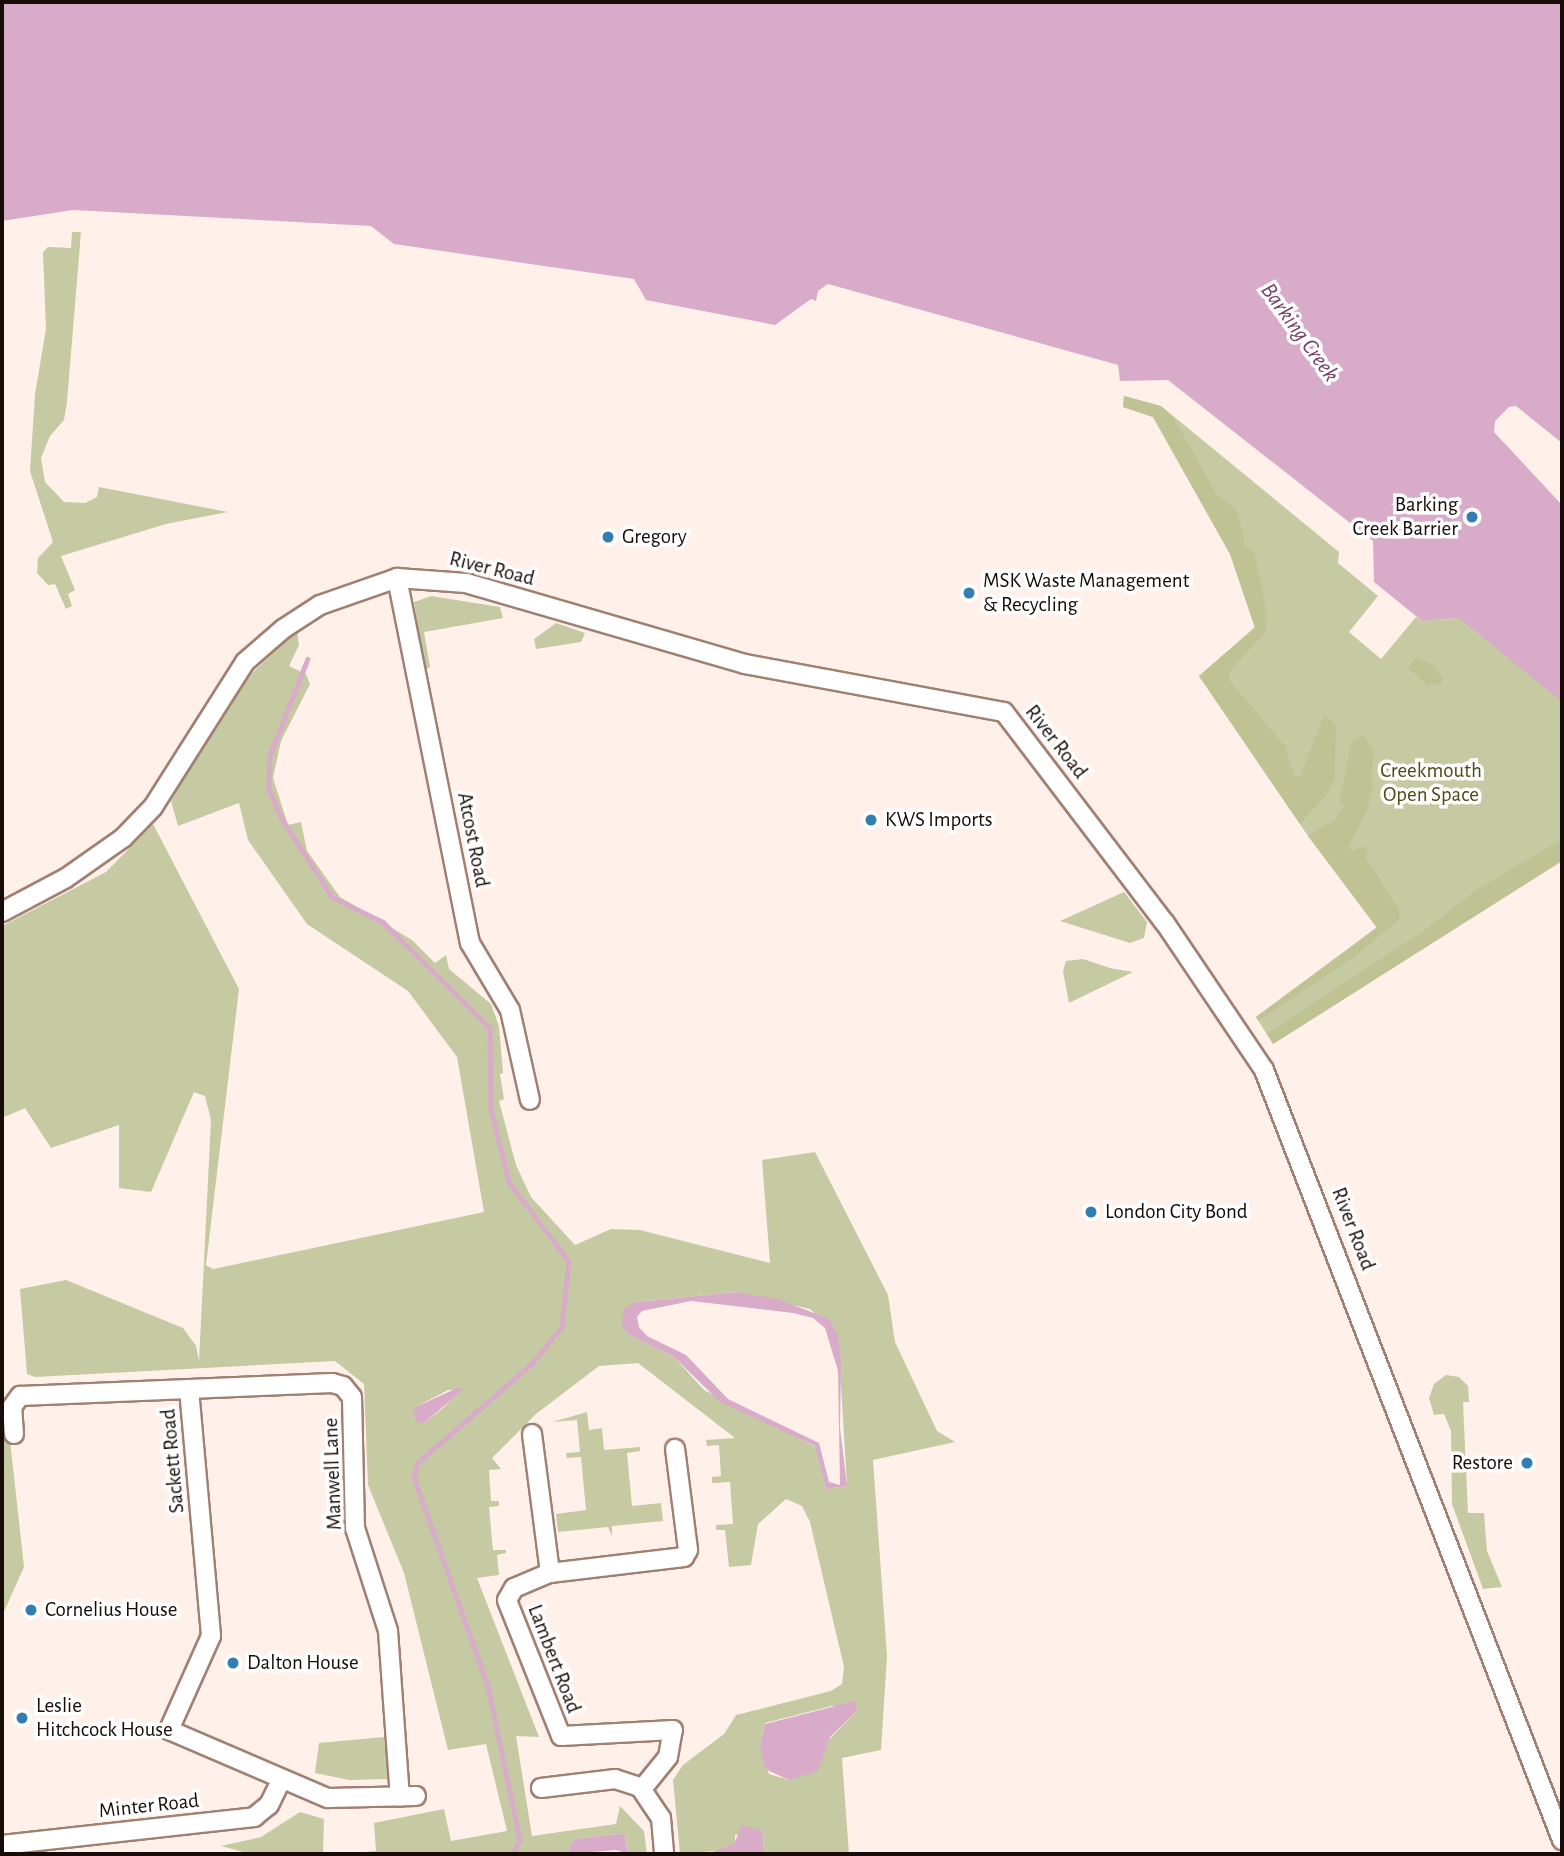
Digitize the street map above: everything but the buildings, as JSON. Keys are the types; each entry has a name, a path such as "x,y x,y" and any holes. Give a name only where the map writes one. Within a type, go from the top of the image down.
{"street":[{"name":"River Road","path":"2,912 66,878 123,838 153,807 245,662 283,629 320,605 397,579 466,583 745,664 994,708 1013,722 1171,932 1264,1070 1562,1840"},
{"name":"Atcost Road","path":"397,579 470,943 510,1010 530,1100"},
{"name":"Manwell Lane","path":"189,1389 332,1383 342,1386 352,1397 355,1528 388,1631 408,1797 340,1800 281,1780"},
{"name":"Sackett Road","path":"14,1434 12,1407 20,1396 189,1389 211,1636 169,1730 281,1780"},
{"name":"Lambert Road","path":"532,1434 527,1457 550,1573 514,1588 507,1600 561,1736 673,1730 668,1757 642,1789"},
{"path":"550,1573 684,1557 688,1550 675,1449"},
{"path":"541,1788 615,1779 642,1789 661,1818 664,1854"},
{"name":"Minter Road","path":"2,1845 254,1817 269,1805 281,1780"}],"green space":[{"path":"72,232 81,232 67,402 64,420 50,436 41,458 45,482 64,502 85,503 97,497 99,487 228,512 166,524 61,556 75,590 68,594 72,606 66,609 55,584 48,585 37,573 38,558 53,542 30,471 35,394 46,329 43,252 48,247 71,248"},
{"name":"Creekmouth Open Space","path":"1124,396 1161,406 1339,552 1338,563 1378,596 1349,632 1381,659 1416,617 1422,621 1459,618 1562,663 1562,861 1273,1044 1256,1017 1377,927 1308,836 1199,676 1255,627 1230,554 1153,417 1123,407"},
{"path":"1124,396 1161,406 1174,418 1217,495 1235,508 1245,537 1242,542 1255,554 1267,614 1265,633 1229,672 1229,680 1285,746 1294,776 1300,776 1324,715 1336,726 1335,777 1329,791 1300,824 1199,676 1255,628 1230,554 1153,417 1123,407"},
{"path":"431,596 500,607 503,618 424,632 430,667 425,670 414,602"},
{"path":"556,623 585,633 581,642 536,649 534,639"},
{"path":"297,631 299,645 289,666 306,674 310,684 281,741 273,778 288,825 301,822 307,851 340,897 412,940 435,963 446,955 449,969 491,1004 499,1026 503,1073 500,1074 504,1099 499,1101 516,1165 531,1197 575,1245 611,1229 640,1230 770,1263 762,1160 815,1152 888,1295 895,1342 937,1431 955,1442 873,1460 887,1656 881,1750 842,1758 849,1854 764,1854 763,1831 735,1835 735,1844 726,1850 680,1854 673,1780 683,1765 724,1734 736,1715 831,1691 842,1684 844,1667 810,1522 802,1506 786,1499 758,1524 751,1565 729,1567 725,1530 716,1530 716,1525 733,1524 730,1482 712,1483 712,1477 721,1476 719,1445 707,1446 706,1440 735,1438 638,1363 599,1366 536,1414 492,1458 501,1469 489,1470 491,1501 499,1501 499,1506 489,1507 493,1550 506,1550 506,1553 497,1555 499,1575 477,1578 539,1737 516,1736 532,1836 616,1824 620,1806 644,1831 647,1854 628,1854 626,1839 616,1834 574,1839 567,1854 347,1854 376,1851 374,1823 444,1809 451,1841 507,1831 486,1744 448,1750 404,1573 368,1485 364,1384 335,1361 35,1377 27,1374 20,1289 66,1280 183,1328 196,1346 199,1361 211,1120 205,1096 194,1092 151,1192 119,1188 119,1125 51,1148 25,1108 2,1118 2,926 106,872 153,824 239,989 206,1265 213,1269 484,1212 457,1057 408,991 307,924 248,840 239,803 178,826 171,801 239,685","holes":["736,1292 810,1309 838,1335 847,1486 826,1489 816,1447 704,1390 674,1357 629,1335 636,1302","463,1389 424,1423 418,1406 448,1390","832,1706 857,1711 789,1780 769,1774 760,1745 765,1723"]},
{"path":"1416,657 1432,664 1443,679 1441,684 1427,685 1408,668"},
{"path":"1364,735 1373,751 1372,787 1368,808 1348,847 1353,851 1363,846 1368,850 1366,858 1399,910 1400,919 1358,954 1258,1021 1256,1017 1377,928 1308,836 1336,819 1344,806 1339,802 1352,741"},
{"path":"1562,839 1562,861 1273,1044 1267,1034 1425,930 1476,890"},
{"path":"1124,892 1147,922 1144,938 1130,943 1060,921"},
{"path":"1083,959 1133,972 1069,1003 1063,971 1066,961"},
{"path":"1446,1375 1459,1377 1468,1386 1469,1402 1463,1402 1468,1513 1484,1513 1487,1551 1502,1587 1483,1589 1452,1504 1451,1431 1444,1414 1434,1415 1429,1398 1434,1384"},
{"path":"2,1406 7,1413 24,1567 2,1616"},
{"path":"587,1412 589,1430 602,1428 604,1450 640,1447 640,1451 627,1453 632,1506 661,1503 663,1521 612,1526 612,1536 608,1527 558,1532 556,1514 586,1510 581,1457 567,1458 566,1453 580,1452 577,1420 552,1422"},
{"path":"384,1737 389,1779 349,1780 315,1773 319,1743"},
{"path":"300,1812 324,1819 323,1854 251,1854 221,1846 261,1837"}],"water":[{"name":"Barking Creek","path":"2,2 1562,2 1562,443 1516,406 1509,407 1495,421 1494,432 1562,505 1562,702 1459,618 1422,621 1374,582 1373,541 1168,380 1120,381 1118,365 828,284 818,291 816,301 811,299 775,325 646,300 634,279 394,244 371,226 73,210 2,221"},
{"path":"736,1292 778,1299 829,1319 838,1335 841,1362 840,1428 847,1486 826,1489 815,1446 720,1402 674,1357 629,1335 622,1326 623,1309 636,1302","holes":["691,1301 793,1313 813,1318 825,1328 838,1371 840,1485 829,1482 819,1443 728,1399 686,1355 647,1336 639,1327 637,1317 642,1311"]},
{"path":"457,1388 464,1389 424,1423 416,1422 413,1412 418,1406"},
{"path":"855,1701 857,1711 830,1737 818,1771 789,1780 765,1769 760,1745 765,1724"},
{"path":"742,1825 763,1831 764,1854 707,1854 734,1844"},
{"path":"625,1835 628,1854 616,1850 567,1854 574,1839"}],"waterway":[{"path":"308,659 270,756 269,789 281,817 332,897 383,922 490,1028 491,1109 509,1182 569,1261 562,1327 533,1363 418,1463 414,1477 488,1686 520,1840 513,1854"}],"place":[{"name":"Barking Creek Barrier","path":"1472,517"},
{"name":"Gregory","path":"608,537"},
{"name":"MSK Waste Management & Recycling","path":"969,593"},
{"name":"KWS Imports","path":"871,820"},
{"name":"London City Bond","path":"1091,1212"},
{"name":"Restore","path":"1527,1463"},
{"name":"Cornelius House","path":"31,1610"},
{"name":"Dalton House","path":"233,1663"},
{"name":"Leslie Hitchcock House","path":"22,1718"}]}
